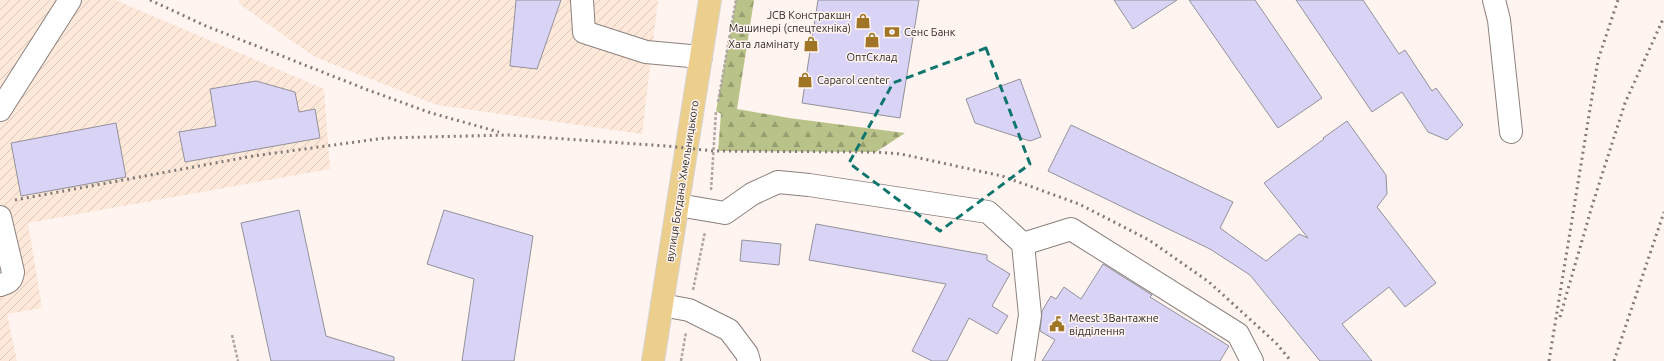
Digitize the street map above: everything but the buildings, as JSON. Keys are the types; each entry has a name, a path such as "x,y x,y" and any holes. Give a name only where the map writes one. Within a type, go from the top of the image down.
{"main road":[{"name":"вулиця Богдана Хмельницького","path":"653,361 710,0"}],"lane":[{"path":"0,110 70,0"},
{"path":"582,0 584,32 646,52 701,57"},
{"path":"1494,0 1499,20 1511,132"},
{"path":"678,205 725,213 752,194 778,182 809,185 988,212 1023,244 1030,315 1022,361"},
{"path":"0,217 13,272 10,282 0,285"},
{"path":"1023,244 1071,229 1238,334 1252,361"},
{"path":"662,305 689,310 729,330 747,354 749,361"}],"path":[{"path":"681,361 689,310 709,210 716,111 736,0"},
{"path":"232,335 238,361"}],"highlighted area":[{"path":"986,48 1030,164 940,231 849,163 893,83"}],"shaded area":[{"path":"0,0 115,0 324,89 330,169 28,223 42,308 7,314 17,361 0,361"},
{"path":"240,0 658,0 642,134 437,105 315,57 238,3"}],"green space":[{"path":"736,0 754,0 737,109 789,118 905,133 876,152 718,151 721,114 716,111"}],"railway":[{"path":"150,0 206,26 368,90 431,113 499,132"},
{"path":"1549,361 1598,60 1618,0"},
{"path":"1560,317 1592,206 1625,103 1664,17"},
{"path":"15,200 253,156 385,138 508,135 666,146 714,151 876,152 901,154 1002,176 1079,204 1149,240 1209,282 1276,343 1291,361"},
{"path":"1614,361 1664,212"}],"place":[{"name":"JCB Констракшн Машинері (спецтехніка)","path":"863,21"},
{"name":"Сенс Банк","path":"892,32"},
{"name":"ОптСклад","path":"872,40"},
{"name":"Хата ламінату","path":"811,44"},
{"name":"Caparol center","path":"805,80"},
{"name":"Meest 3Вантажне відділення","path":"1057,324"}]}
